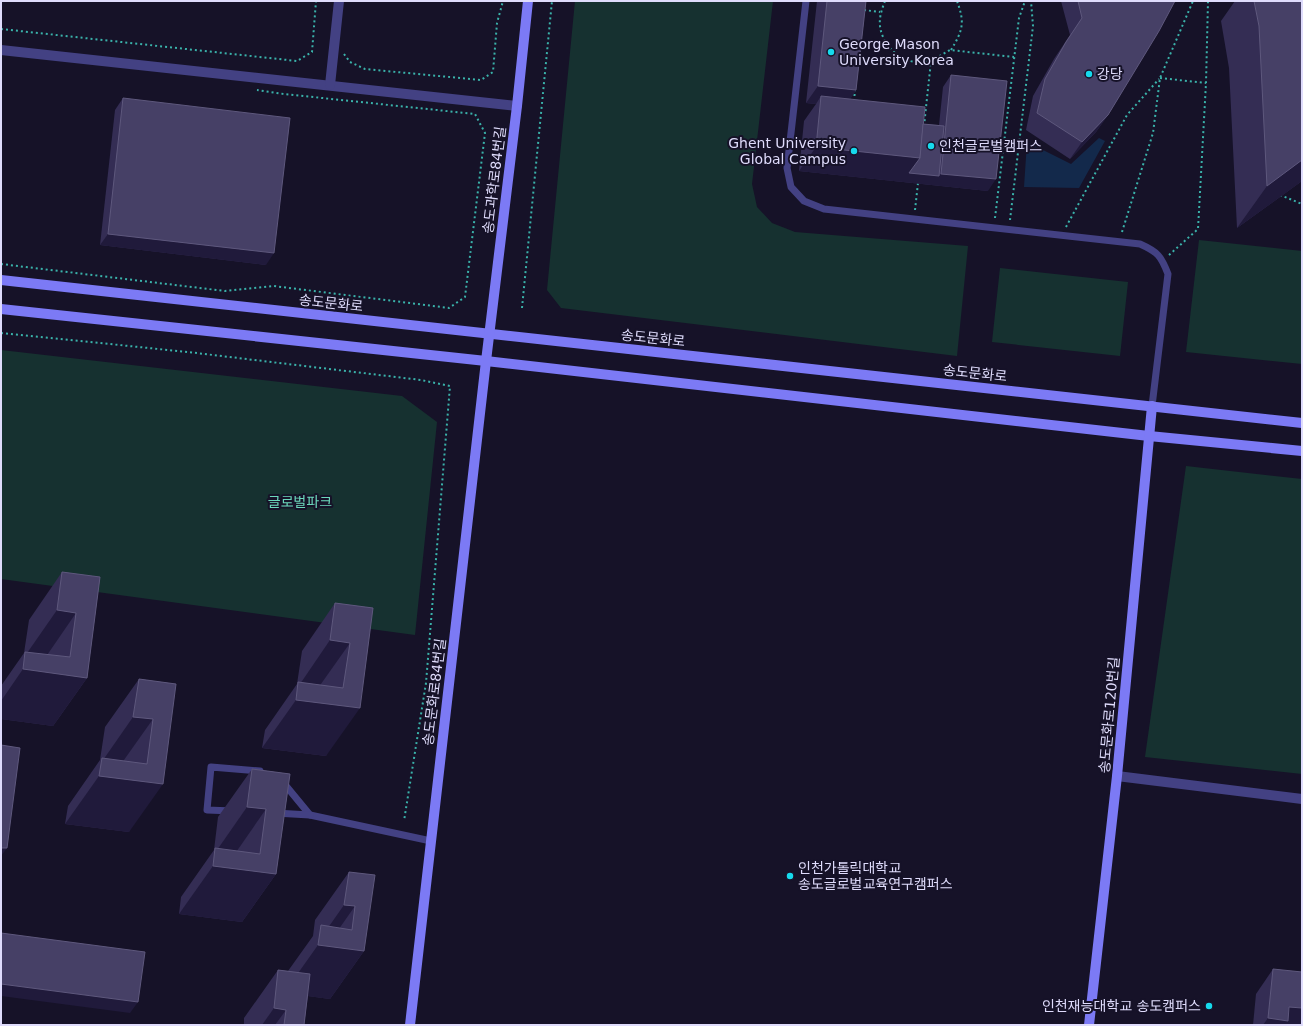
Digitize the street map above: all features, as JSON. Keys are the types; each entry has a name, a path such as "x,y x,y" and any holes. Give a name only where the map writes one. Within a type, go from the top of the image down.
{"street":[{"path":"330,85 339,1"},
{"name":"송도과학로84번길","path":"486,361 517,106 528,1"},
{"path":"1,50 517,106"},
{"name":"송도문화로","path":"1,280 1302,423"},
{"path":"1,309 486,361 1149,436 1302,451"},
{"name":"송도문화로84번길","path":"410,1025 486,361"},
{"name":"송도문화로120번길","path":"1089,1025 1117,776 1152,406"},
{"path":"1117,776 1302,799"}],"lane":[{"path":"806,1 787,168 791,187 804,201 824,209 1119,241 1140,244 1152,249 1163,260 1168,274 1152,406"},
{"path":"239,811 207,810 211,767 271,772 310,815"},
{"path":"270,813 310,815 431,841"}],"path":[{"path":"1,29 297,61 312,52 316,1"},
{"path":"344,54 350,62 365,69 481,80 493,72 497,23 504,1"},
{"path":"522,308 552,1"},
{"path":"885,1 880,12 880,26 884,39 892,51 903,58 917,62 931,61 950,50 960,35 963,16 957,1"},
{"path":"994,228 1019,18 1025,1"},
{"path":"1008,229 1033,26 1031,1"},
{"path":"1119,241 1153,133 1160,78 1193,1"},
{"path":"1163,260 1198,229 1206,83 1208,1"},
{"path":"864,6 864,10 880,12"},
{"path":"950,50 1014,58"},
{"path":"924,127 931,61"},
{"path":"1160,78 1206,83"},
{"path":"1062,235 1127,115 1160,78"},
{"path":"854,106 856,84"},
{"path":"1,264 225,291 274,286 449,308 465,297 485,133 475,114 284,94"},
{"path":"918,121 925,121"},
{"path":"916,202 918,184"},
{"path":"1279,195 1302,204"},
{"path":"1,333 196,353 421,380 450,386 426,683 404,820"}],"green space":[{"path":"575,1 773,1 752,184 757,207 772,223 795,232 968,246 957,356 561,308 547,290"},
{"path":"1199,240 1302,251 1302,364 1186,352"},
{"path":"1000,268 1128,282 1120,356 992,342"},
{"name":"글로벌파크","path":"1,350 402,396 437,422 415,635 1,579"},
{"path":"1186,466 1302,479 1302,774 1145,757"}],"water":[{"path":"1099,138 1105,141 1079,188 1024,187 1027,142 1071,164"}],"building":[{"name":"George Mason University Korea","path":"827,1 866,1 856,90 818,86"},
{"name":"강당","path":"1078,1 1175,1 1159,31 1108,115 1082,142 1037,113 1045,79 1066,42 1082,18"},
{"path":"1254,1 1302,1 1302,160 1267,186 1259,26"},
{"path":"951,75 1007,81 996,179 941,174"},
{"path":"821,96 925,107 920,158 816,147"},
{"path":"123,98 290,118 274,253 108,234"},
{"path":"923,124 944,126 939,176 909,173 920,158"},
{"path":"62,572 100,577 87,678 23,669 25,652 70,657 76,613 57,610"},
{"path":"335,603 373,608 360,708 296,700 298,682 343,688 350,643 330,640"},
{"path":"139,679 176,684 163,784 99,776 102,758 147,764 153,719 133,717"},
{"path":"1,745 20,748 7,848 1,848"},
{"path":"252,769 290,774 276,874 213,866 215,848 260,854 266,809 247,807"},
{"path":"349,872 375,875 364,951 318,945 321,925 352,930 355,906 344,905"},
{"path":"1,933 145,952 138,1002 1,984"},
{"path":"1273,969 1302,972 1302,1008 1289,1007 1288,1021 1268,1018"},
{"path":"278,970 310,974 304,1025 284,1025 286,1010 274,1008"}],"place":[{"name":"George Mason University Korea","path":"831,52"},
{"name":"강당","path":"1089,74"},
{"name":"인천글로벌캠퍼스","path":"931,146"},
{"name":"Ghent University Global Campus","path":"854,151"},
{"name":"인천가톨릭대학교 송도글로벌교육연구캠퍼스","path":"790,876"},
{"name":"인천재능대학교 송도캠퍼스","path":"1209,1006"}]}
